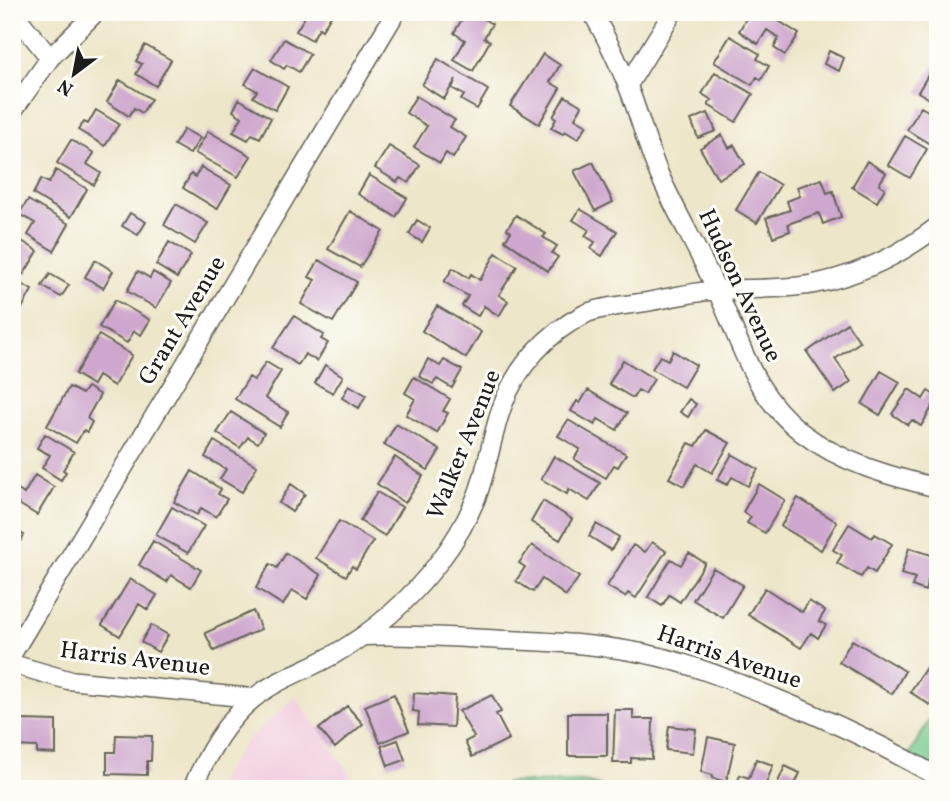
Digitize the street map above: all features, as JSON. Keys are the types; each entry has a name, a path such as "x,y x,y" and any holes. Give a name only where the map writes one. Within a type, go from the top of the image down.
{"street":[{"path":"13,12 50,58"},
{"path":"12,112 50,58 96,12"},
{"name":"Grant Avenue","path":"12,654 396,12"},
{"name":"Hudson Avenue","path":"592,12 628,85 660,176 716,290 755,379 766,397 802,432 846,460 938,488"},
{"path":"628,85 673,12"},
{"name":"Walker Avenue","path":"192,789 224,732 253,698 364,636 404,603 441,559 457,535 477,494 511,386 520,370 546,341 568,324 588,313 716,290 814,284 862,270 890,257 938,226"},
{"name":"Harris Avenue","path":"364,636 414,634 545,641 637,652 662,658 720,676 825,719 855,732 938,777"},
{"name":"Harris Avenue","path":"12,664 68,680 253,698"}],"shaded area":[{"path":"296,697 356,782 402,789 217,789 223,774 245,742"}],"green space":[{"path":"938,705 938,772 909,755"},
{"path":"584,782 611,789 506,789 506,783"}],"building":[{"path":"308,12 333,12 312,40 296,31"},
{"path":"466,12 472,12 492,24 484,38 490,41 473,71 454,60 465,40 454,33"},
{"path":"750,12 765,12 799,34 785,55 774,48 779,38 767,30 758,44 739,31"},
{"path":"730,36 760,54 757,59 769,66 761,80 757,77 752,85 714,62"},
{"path":"284,39 310,54 299,72 287,65 284,69 271,60"},
{"path":"145,45 171,60 156,86 136,74 142,64 136,61"},
{"path":"829,51 844,58 839,71 824,64"},
{"path":"543,54 560,65 550,82 560,88 539,124 510,106"},
{"path":"438,59 488,90 477,109 461,100 464,95 452,88 456,79 444,99 422,85"},
{"path":"934,65 938,67 938,104 918,92"},
{"path":"255,68 288,87 275,110 253,97 257,91 245,84"},
{"path":"715,72 753,94 736,122 708,105 712,100 702,94"},
{"path":"120,80 151,99 142,113 134,108 129,116 107,102"},
{"path":"416,96 455,120 450,127 466,137 453,158 446,153 440,163 414,147 427,126 406,113"},
{"path":"565,96 582,106 575,118 587,125 578,139 565,131 563,134 551,128 556,119 553,117"},
{"path":"239,99 271,118 260,138 252,134 248,140 233,132 242,117 233,111"},
{"path":"921,107 938,117 938,149 907,130"},
{"path":"96,110 119,124 105,146 78,130 84,122 88,124"},
{"path":"708,113 716,131 698,138 691,120"},
{"path":"184,129 200,138 190,154 174,145"},
{"path":"208,131 251,156 238,177 195,153"},
{"path":"722,135 729,148 734,145 745,164 718,179 700,148"},
{"path":"905,136 927,149 910,178 888,165"},
{"path":"71,140 94,153 87,164 101,173 94,185 57,163"},
{"path":"389,146 420,165 409,183 400,178 397,182 375,168"},
{"path":"867,161 886,173 879,184 885,188 877,202 852,187"},
{"path":"593,162 613,202 595,211 574,171"},
{"path":"201,167 231,185 217,209 183,188 191,174 195,177"},
{"path":"56,170 87,189 71,217 33,194 41,179 49,183"},
{"path":"759,172 780,185 757,223 736,210"},
{"path":"369,175 407,198 396,217 358,194"},
{"path":"822,179 827,193 833,191 841,217 823,224 819,213 788,224 790,231 773,237 766,218 790,210 787,201 800,196 797,187"},
{"path":"28,200 69,224 54,251 28,235 35,223 19,214"},
{"path":"176,204 208,223 195,244 164,225"},
{"path":"580,209 617,231 602,256 591,249 595,242 585,236 589,230 573,220"},
{"path":"350,211 383,231 360,267 328,249"},
{"path":"130,213 146,222 138,235 122,226"},
{"path":"516,215 546,234 543,237 557,246 552,253 558,257 548,271 505,240 511,232 507,229"},
{"path":"417,220 430,228 422,242 409,234"},
{"path":"12,235 38,251 24,274 12,266"},
{"path":"169,242 191,255 177,278 156,265"},
{"path":"496,253 517,266 499,295 508,301 499,316 484,306 478,316 462,306 468,296 444,282 453,268 469,278 471,274 480,280"},
{"path":"95,260 113,271 103,288 85,277"},
{"path":"319,260 357,282 333,322 301,304 315,280 309,277"},
{"path":"138,271 150,278 153,272 171,283 156,308 127,291"},
{"path":"50,274 69,285 61,297 42,286"},
{"path":"12,278 32,290 22,308 12,302"},
{"path":"115,300 150,320 141,335 134,331 127,343 99,327"},
{"path":"437,306 481,332 466,358 422,331"},
{"path":"294,316 324,335 321,339 328,343 317,361 305,354 298,365 273,348"},
{"path":"847,323 860,342 835,359 851,382 835,393 807,352"},
{"path":"99,335 132,355 114,386 98,376 93,385 75,374"},
{"path":"673,351 696,365 683,387 652,369 660,356 668,360"},
{"path":"428,359 440,366 444,360 462,370 452,388 437,379 433,384 419,376"},
{"path":"623,360 654,379 645,394 638,390 633,398 609,384"},
{"path":"266,362 281,371 265,398 288,412 280,427 235,399 249,377 254,380"},
{"path":"325,365 343,376 333,393 315,383"},
{"path":"881,371 900,382 880,415 862,404"},
{"path":"414,377 450,399 443,411 448,413 437,433 406,415 415,399 405,393"},
{"path":"349,385 366,395 359,408 342,398"},
{"path":"69,387 82,394 87,387 100,395 87,418 92,422 87,432 84,430 76,443 47,426"},
{"path":"909,389 923,399 928,391 938,397 921,426 912,420 908,425 892,414"},
{"path":"588,390 627,413 617,430 598,419 595,425 571,411"},
{"path":"689,399 696,404 688,417 680,412"},
{"path":"231,412 264,433 258,443 248,437 240,448 217,433"},
{"path":"568,420 626,454 618,467 614,465 606,478 574,459 580,449 558,436"},
{"path":"396,424 440,450 428,470 384,445"},
{"path":"706,430 730,443 712,473 697,464 684,486 669,478 689,443 696,446"},
{"path":"45,434 74,452 63,470 66,472 61,480 42,468 50,455 37,448"},
{"path":"214,441 257,466 242,492 220,479 226,469 205,457"},
{"path":"732,454 758,469 748,486 732,477 727,485 717,480"},
{"path":"554,456 600,483 589,501 569,489 567,494 541,479"},
{"path":"395,457 423,476 405,503 377,484"},
{"path":"192,471 221,489 218,494 227,499 216,517 201,508 197,515 174,502"},
{"path":"35,475 54,487 37,515 12,500 18,490 24,494"},
{"path":"291,484 305,494 292,512 279,503"},
{"path":"759,484 785,500 765,533 747,523 751,517 743,512"},
{"path":"377,492 402,507 385,536 360,521"},
{"path":"798,498 837,522 821,550 781,526"},
{"path":"543,501 572,519 560,540 531,522"},
{"path":"172,507 204,526 188,553 156,535"},
{"path":"339,521 373,541 356,569 352,566 346,576 316,558"},
{"path":"596,524 619,537 611,550 589,536"},
{"path":"849,524 872,538 875,534 892,544 875,573 867,568 861,577 837,563 842,555 833,550"},
{"path":"12,528 24,535 16,548 12,546"},
{"path":"153,541 201,570 191,587 171,575 167,582 139,565"},
{"path":"652,542 666,551 636,598 628,593 625,597 607,586 633,545 645,552"},
{"path":"532,545 579,577 566,596 542,579 533,592 516,581 525,567 519,563"},
{"path":"909,548 938,557 938,584 928,581 925,591 912,586 915,578 901,574"},
{"path":"286,553 321,575 307,599 292,590 283,605 256,588 270,564 277,568"},
{"path":"689,553 705,563 680,602 669,595 662,606 648,597 671,559 681,565"},
{"path":"713,568 743,585 723,618 693,600"},
{"path":"130,579 157,595 148,610 139,604 120,636 102,625"},
{"path":"765,588 802,612 809,601 825,611 819,621 826,625 818,638 811,633 801,648 748,615"},
{"path":"253,611 261,629 214,651 205,633"},
{"path":"151,625 168,635 158,652 141,642"},
{"path":"852,640 905,671 892,694 839,662"},
{"path":"938,654 938,693 930,705 910,692 933,657"},
{"path":"414,693 455,696 453,727 418,725 419,712 413,711"},
{"path":"394,694 409,731 380,743 365,706"},
{"path":"492,695 501,712 496,714 509,739 472,757 465,742 474,737 459,711"},
{"path":"347,706 363,724 335,748 319,729"},
{"path":"615,710 633,710 633,719 653,719 652,759 631,758 631,763 613,763"},
{"path":"568,713 607,713 607,756 568,756"},
{"path":"22,720 56,721 56,754 37,753 37,747 12,746 12,727 21,728"},
{"path":"669,726 696,729 693,753 666,750"},
{"path":"116,735 152,736 151,761 147,761 147,775 107,774 107,752 115,752"},
{"path":"708,737 735,743 726,782 701,772"},
{"path":"398,740 405,760 388,766 381,746"},
{"path":"756,759 773,765 764,789 735,789 740,775 749,778"},
{"path":"785,766 800,773 793,789 775,789"}]}
